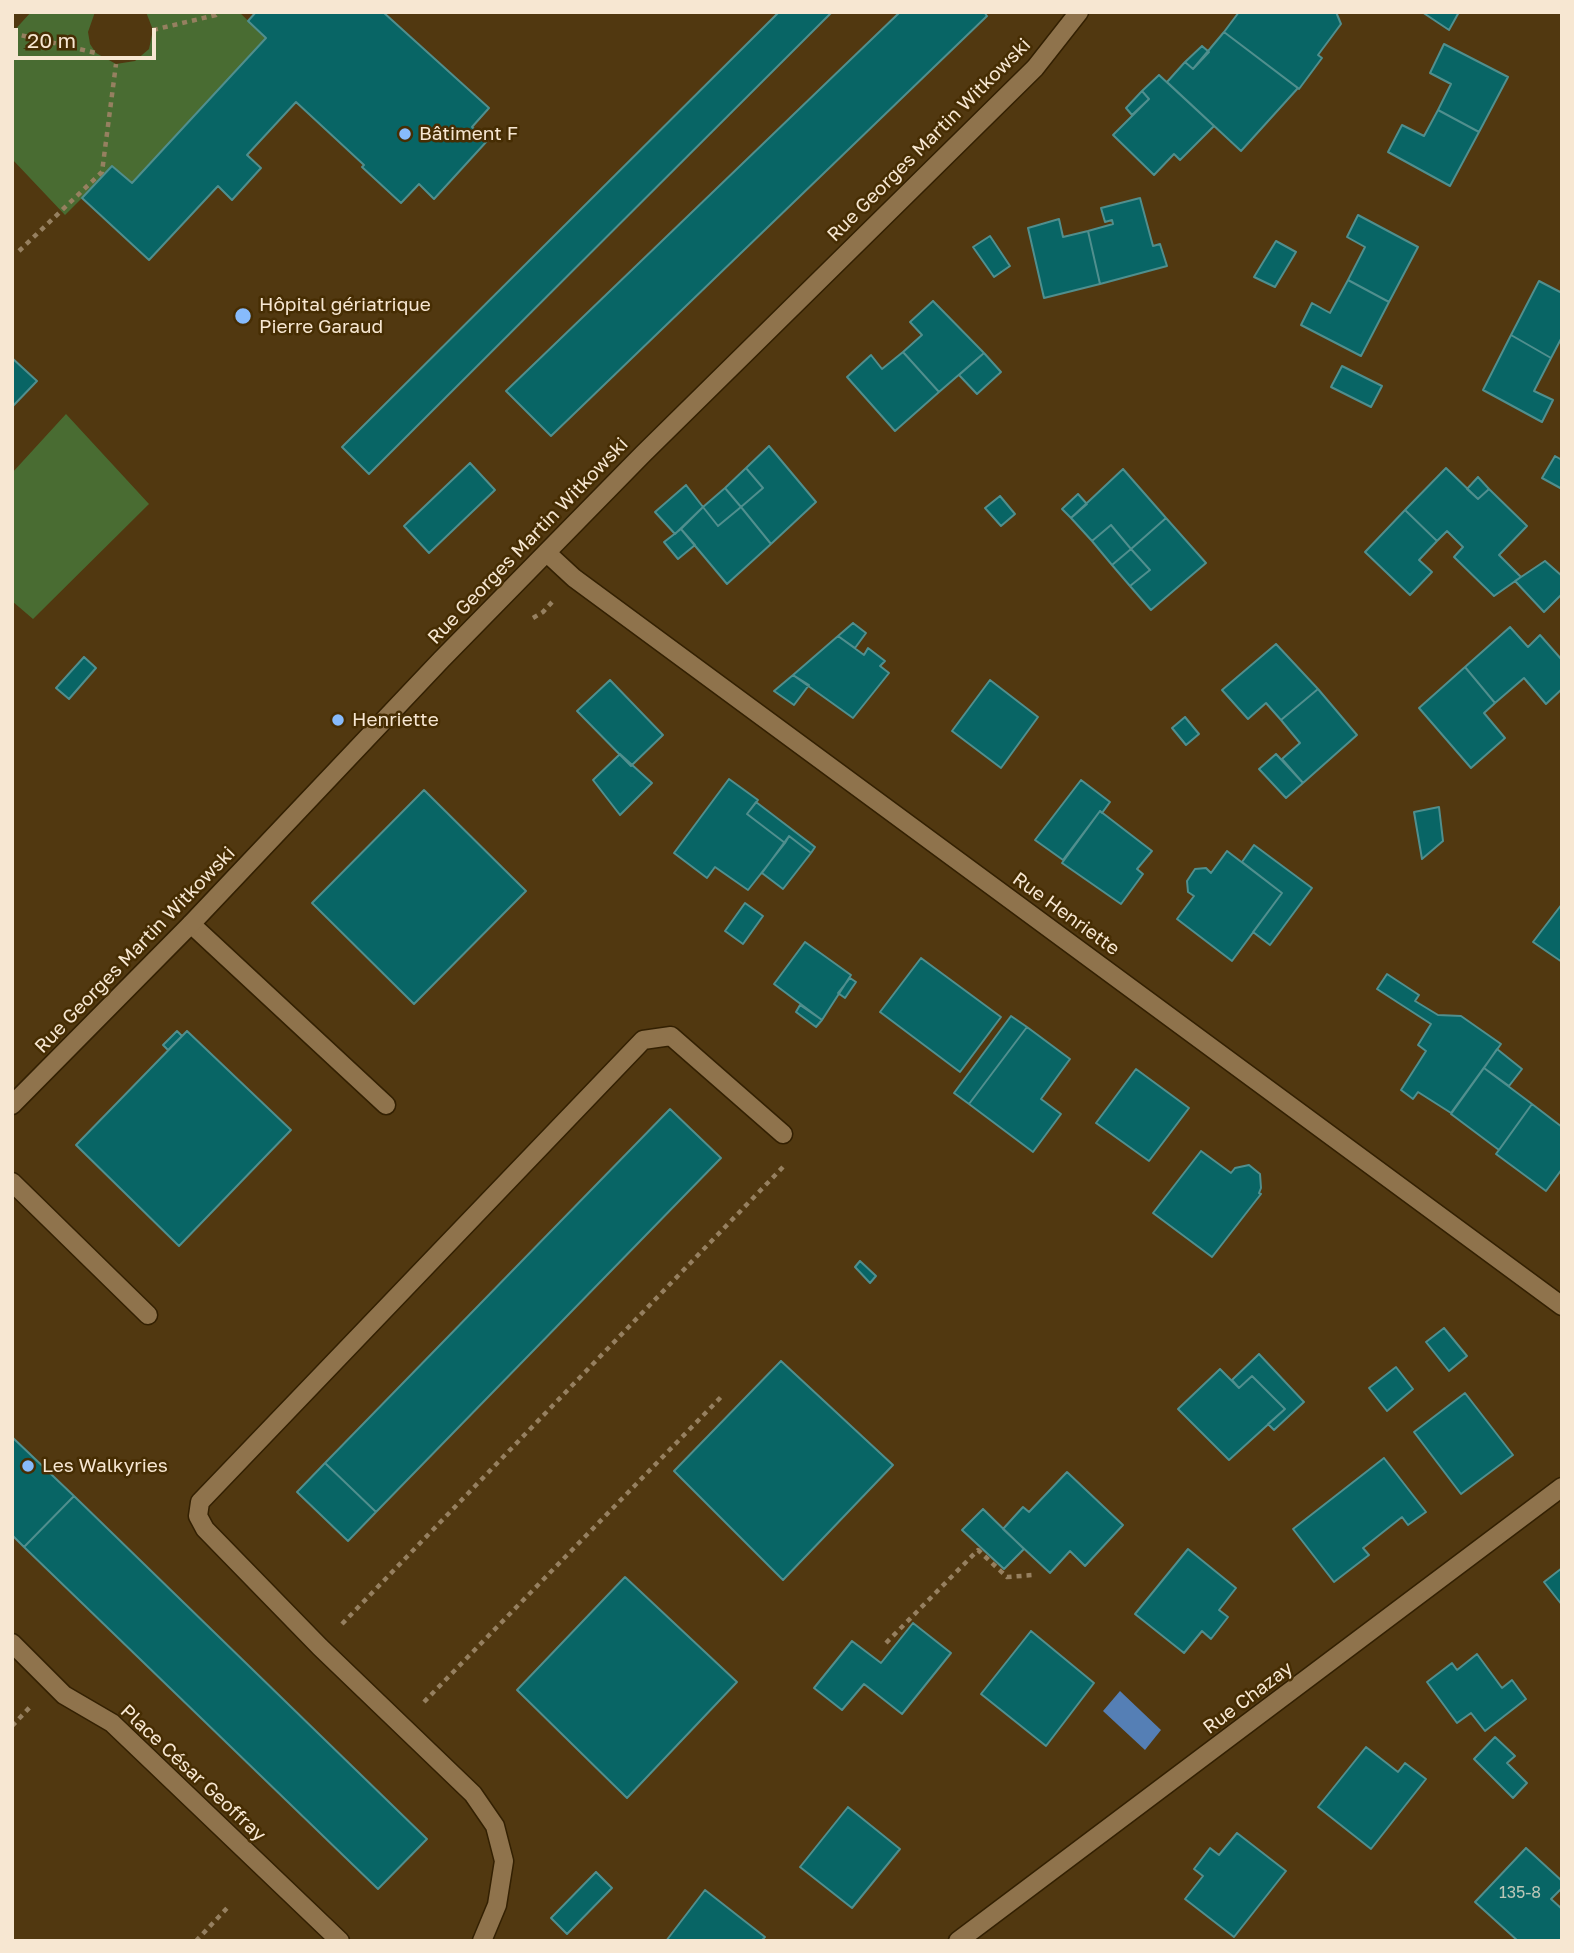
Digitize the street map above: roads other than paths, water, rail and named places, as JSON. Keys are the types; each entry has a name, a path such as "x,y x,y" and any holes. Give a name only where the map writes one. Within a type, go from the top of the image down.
{"street":[{"name":"Rue Georges Martin Witkowski","path":"12,1105 191,924 441,660 643,454 1035,68 1079,12"},
{"name":"Rue Henriette","path":"547,553 574,578 1562,1306"},
{"path":"191,924 386,1105"},
{"path":"482,1941 497,1905 504,1861 495,1826 473,1794 320,1647 205,1529 198,1516 200,1502 643,1040 671,1036 783,1134"},
{"path":"12,1182 148,1315"},
{"name":"Rue Chazay","path":"958,1941 1562,1487"},
{"name":"Place César Geoffray","path":"12,1643 64,1695 112,1723 340,1941"}],"water":[{"path":"1120,1691 1161,1730 1145,1750 1103,1711"}],"place":[{"name":"Bâtiment F","path":"405,134"},
{"name":"Hôpital gériatrique Pierre Garaud","path":"243,316"},
{"name":"Henriette","path":"338,720"},
{"name":"Les Walkyries","path":"28,1466"}]}
